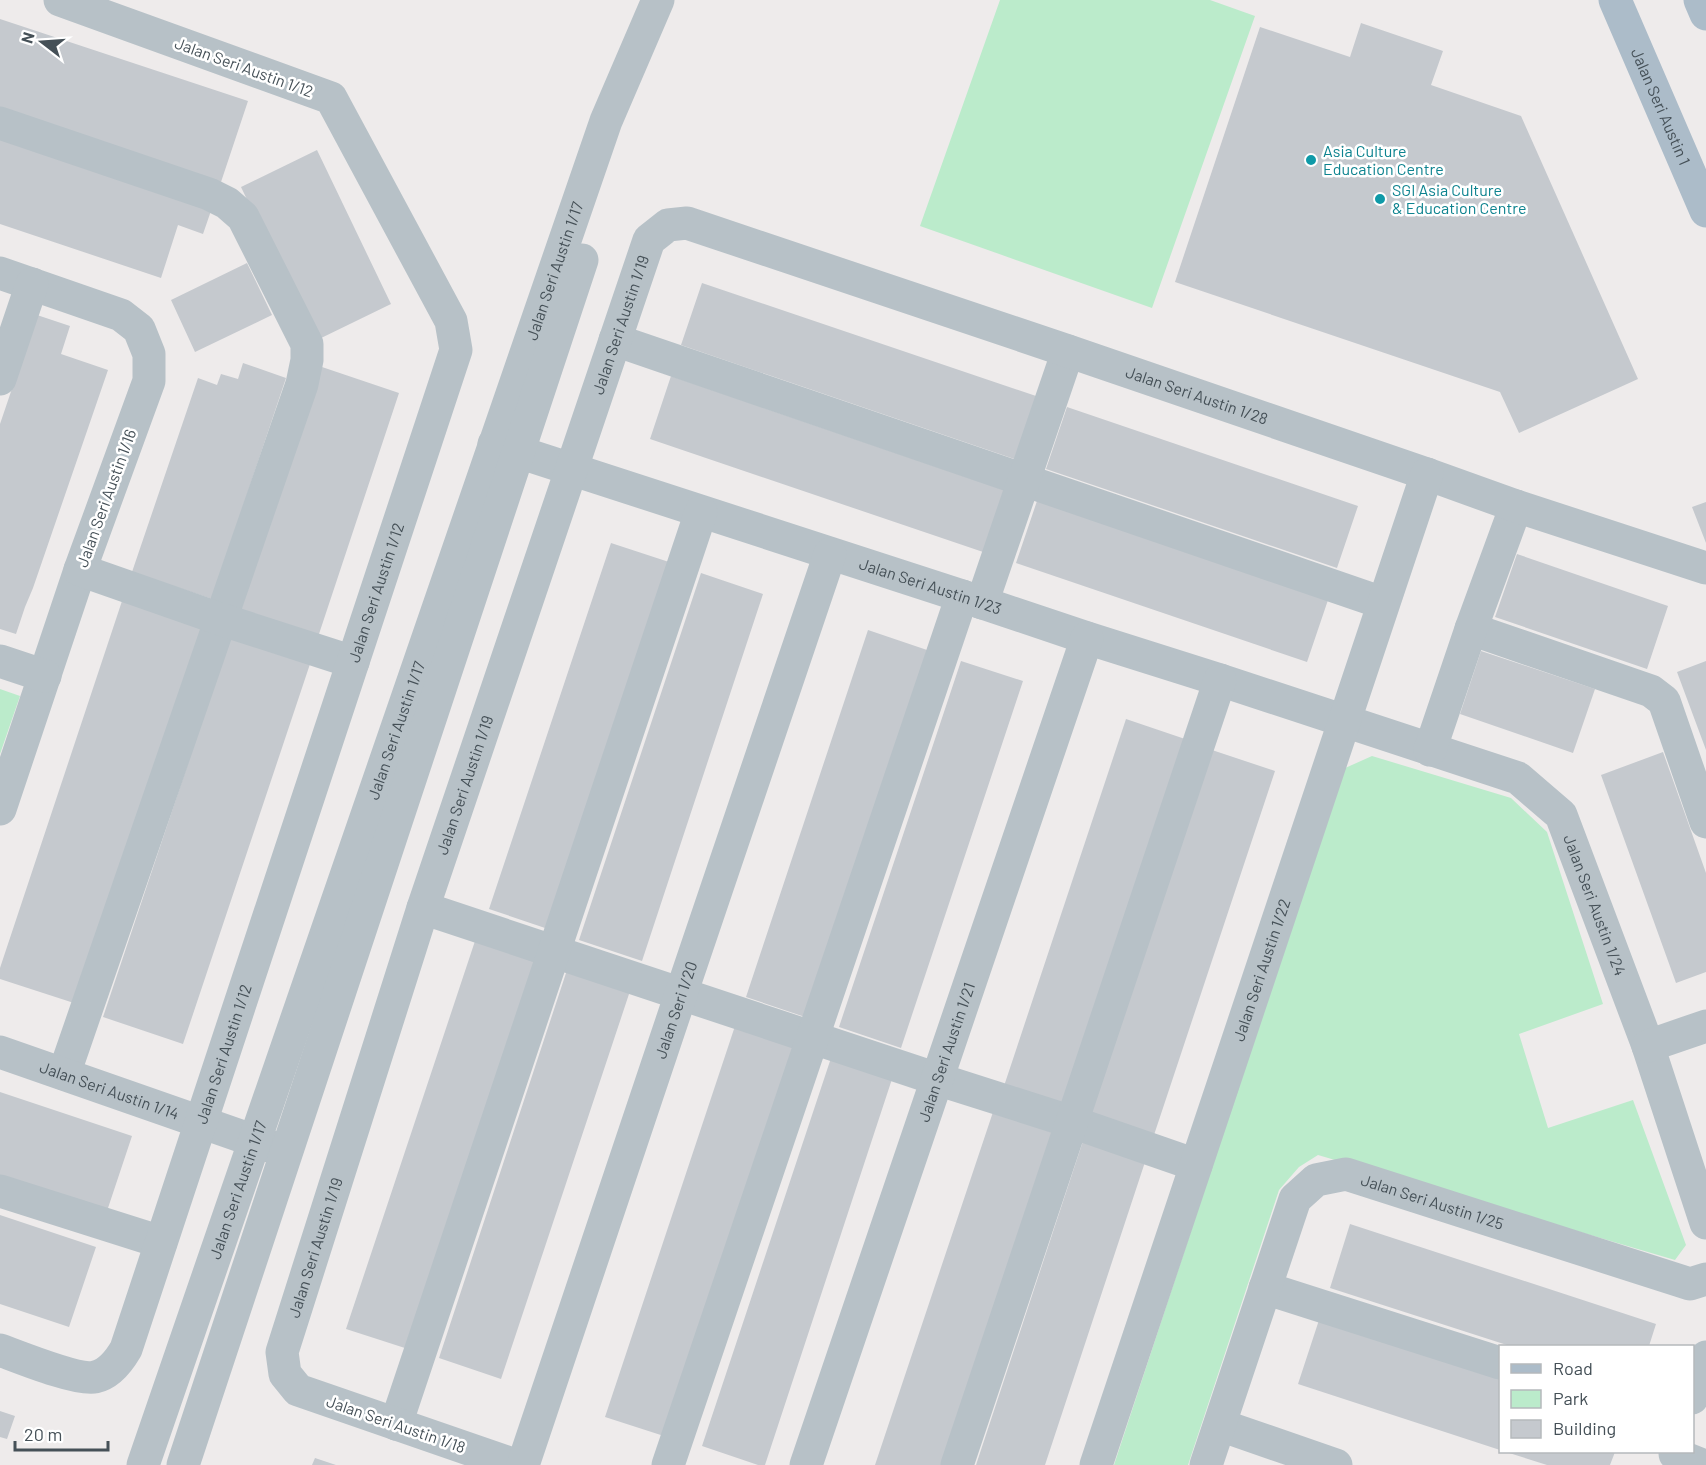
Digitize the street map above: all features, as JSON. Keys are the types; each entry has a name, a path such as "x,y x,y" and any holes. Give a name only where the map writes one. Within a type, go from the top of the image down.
{"main road":[{"name":"Jalan Seri Austin 1","path":"1615,0 1706,212"},
{"path":"1700,0 1706,14"}],"street":[{"name":"Jalan Seri Austin 1/12","path":"0,1350 80,1378 96,1377 108,1371 126,1349 456,350 451,321 331,98 60,0"},
{"name":"Jalan Seri Austin 1/17","path":"183,1465 285,1152 606,121 658,0"},
{"name":"Jalan Seri Austin 1/17","path":"143,1465 254,1141 506,448 628,119 680,0"},
{"path":"0,123 209,194 227,203 243,217 307,344 307,360 302,384 64,1074"},
{"name":"Jalan Seri Austin 1/19","path":"285,1374 282,1352 423,908 649,240 668,225 687,223"},
{"name":"Jalan Seri Austin 1/28","path":"687,223 1068,351 1516,506 1706,568"},
{"name":"Jalan Seri Austin 1/16","path":"0,273 121,315 139,329 149,354 149,381 80,570 0,809"},
{"path":"0,379 32,284"},
{"path":"615,340 1383,603"},
{"path":"668,1465 813,1037 972,599 1025,480 1068,351"},
{"name":"Jalan Seri Austin 1/23","path":"506,448 1343,722"},
{"name":"Jalan Seri Austin 1/22","path":"1096,1465 1427,474"},
{"path":"1430,750 1516,506"},
{"path":"396,1424 700,512"},
{"name":"Jalan Seri 1/20","path":"523,1465 830,554"},
{"path":"80,570 353,662"},
{"path":"1471,629 1651,691 1664,701 1706,822"},
{"name":"Jalan Seri Austin 1/21","path":"806,1465 1087,638"},
{"path":"0,661 45,676"},
{"path":"957,1465 1220,680"},
{"name":"Jalan Seri Austin 1/24","path":"1343,722 1518,778 1561,815 1648,1046 1706,1223"},
{"path":"423,908 1196,1165"},
{"path":"1648,1046 1706,1026"},
{"name":"Jalan Seri Austin 1/14","path":"0,1052 285,1152"},
{"name":"Jalan Seri Austin 1/25","path":"1206,1465 1295,1199 1316,1180 1346,1174 1690,1284 1706,1279"},
{"path":"0,1191 161,1242"},
{"path":"1265,1288 1499,1363"},
{"path":"1694,1392 1706,1357"},
{"name":"Jalan Seri Austin 1/18","path":"285,1374 298,1390 515,1465"},
{"path":"1220,1425 1336,1465"}],"green space":[{"path":"1000,0 1210,0 1255,16 1152,308 920,226"},
{"path":"0,689 20,696 0,754"},
{"path":"1372,756 1511,798 1547,832 1603,1004 1519,1034 1548,1128 1633,1100 1686,1245 1675,1260 1318,1155 1299,1167 1279,1190 1188,1465 1114,1465 1343,769"}],"building":[{"path":"0,19 248,101 221,182 0,108"},
{"name":"SGI Asia Culture & Education Centre","path":"1361,23 1443,51 1431,85 1521,116 1638,379 1519,433 1500,392 1175,282 1260,27 1350,57"},
{"path":"0,134 213,205 203,234 178,225 161,278 0,224"},
{"path":"317,150 391,304 315,341 241,187"},
{"path":"247,263 272,315 195,352 171,300"},
{"path":"702,283 1042,398 1020,461 681,345"},
{"path":"37,315 70,326 61,354 108,370 16,634 0,629 0,424"},
{"path":"243,363 286,378 212,599 132,572 198,378 217,385 221,374 238,379"},
{"path":"319,366 399,393 318,637 238,610"},
{"path":"671,376 1010,492 989,554 650,439"},
{"path":"1067,407 1358,506 1337,568 1046,469"},
{"path":"1037,501 1328,600 1307,662 1016,563"},
{"path":"1706,502 1706,543 1692,507"},
{"path":"611,543 672,563 551,930 489,909"},
{"path":"1517,554 1668,606 1647,669 1495,617"},
{"path":"701,573 763,594 642,961 579,940"},
{"path":"123,598 203,625 77,1004 0,979 0,968"},
{"path":"868,630 930,651 808,1018 746,997"},
{"path":"230,638 310,664 183,1044 103,1017"},
{"path":"1481,651 1595,689 1573,753 1460,714"},
{"path":"961,661 1023,681 901,1048 839,1027"},
{"path":"1706,661 1706,750 1677,672"},
{"path":"1126,719 1188,740 1066,1106 1004,1086"},
{"path":"1212,750 1275,771 1153,1138 1090,1117"},
{"path":"1663,752 1706,873 1706,972 1676,983 1601,775"},
{"path":"476,938 538,958 408,1349 346,1329"},
{"path":"568,967 631,988 501,1379 439,1358"},
{"path":"735,1026 797,1046 667,1437 605,1417"},
{"path":"832,1055 893,1076 765,1465 758,1465 702,1446"},
{"path":"0,1092 132,1136 105,1217 0,1182"},
{"path":"993,1112 1054,1133 945,1465 875,1465"},
{"path":"1083,1141 1145,1162 1045,1465 976,1465"},
{"path":"0,1215 96,1247 69,1327 0,1304"},
{"path":"1350,1224 1656,1324 1649,1345 1507,1345 1330,1288"},
{"path":"1319,1320 1499,1379 1499,1450 1298,1384"},
{"path":"0,1411 15,1416 7,1439 0,1437"},
{"path":"1509,1453 1615,1453 1610,1465 1547,1465"},
{"path":"315,1458 336,1465 312,1465"}],"place":[{"name":"Asia Culture Education Centre","path":"1311,160"},
{"name":"SGI Asia Culture & Education Centre","path":"1380,199"}]}
